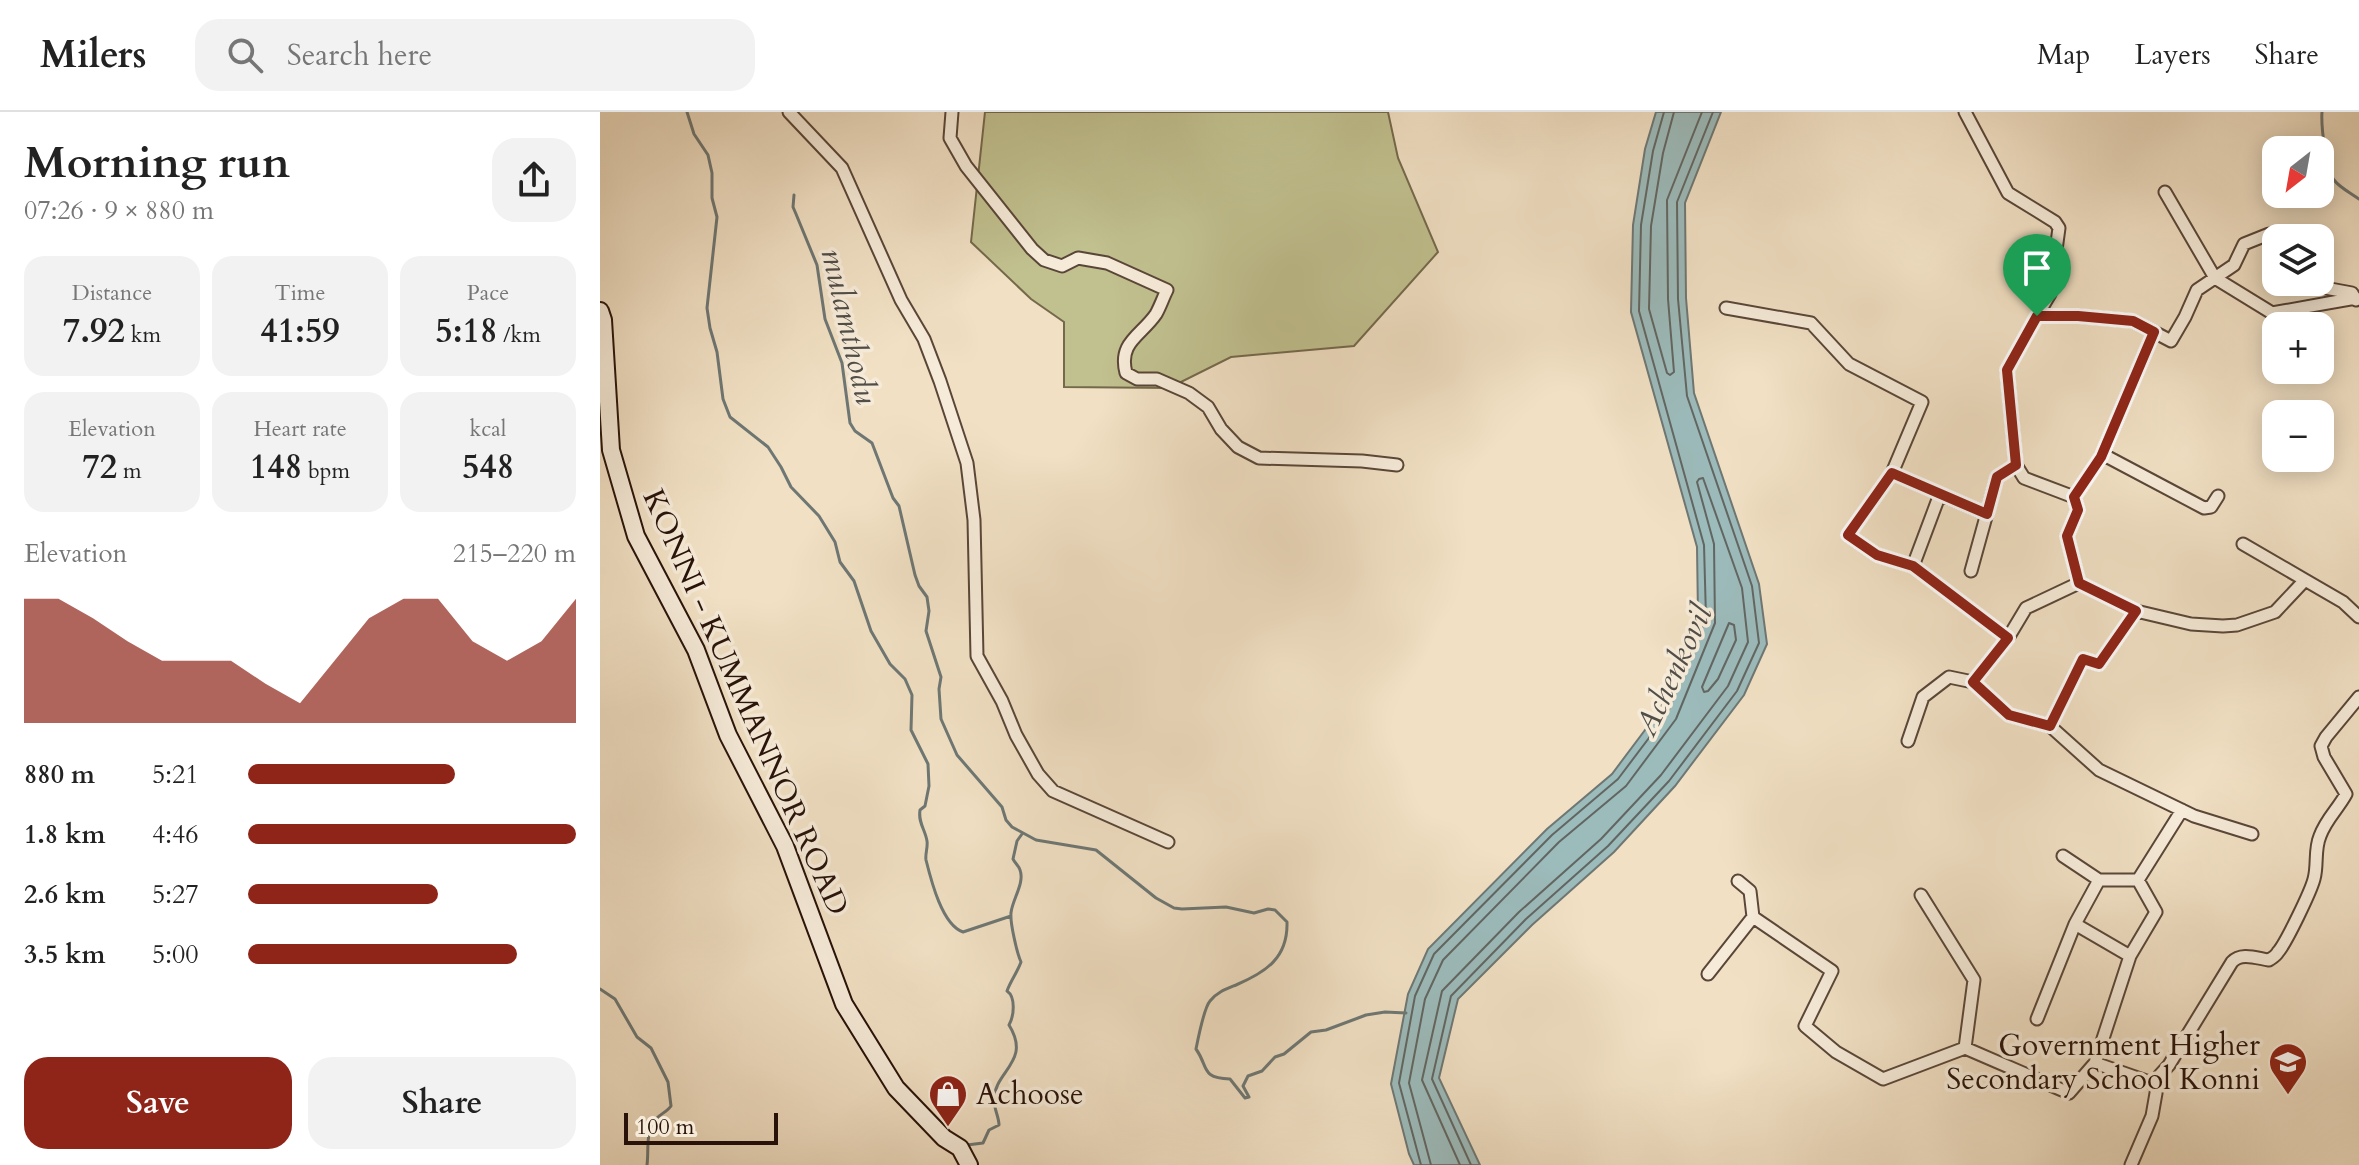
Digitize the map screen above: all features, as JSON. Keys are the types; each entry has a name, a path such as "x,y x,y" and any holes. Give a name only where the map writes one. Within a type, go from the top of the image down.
{"main road":[{"name":"KONNI - KUMMANNOR ROAD","path":"600,311 611,450 636,536 696,650 728,735 785,846 844,1004 896,1088 944,1138 960,1148 969,1165"}],"street":[{"path":"789,112 842,168 901,300 924,339 940,381 967,463 974,520 977,656 1002,701 1016,735 1038,774 1053,791 1168,842"},
{"path":"952,112 950,138 966,166 1044,260 1062,266 1078,258 1107,263 1167,290 1156,313 1128,346 1123,360 1126,373 1137,379 1157,379 1189,393 1208,407 1221,429 1238,447 1259,458 1397,465"},
{"path":"1965,112 2008,193 2055,222 2059,228 2050,294 2007,370 2016,465 2024,478 2074,497"},
{"path":"2165,192 2215,278 2272,313 2357,301 2352,293 2334,290"},
{"path":"2037,316 2133,321 2171,341 2197,290 2234,265 2244,244 2262,237"},
{"path":"1726,308 1811,323 1849,364 1922,402 1892,473 1848,535 1877,555 1913,566 2008,638"},
{"path":"2074,497 2102,454 2154,332"},
{"path":"2102,454 2204,508 2211,507 2218,496"},
{"path":"1971,571 1997,477 2016,465"},
{"path":"1892,473 1987,514"},
{"path":"1913,566 1940,494"},
{"path":"2074,497 2078,510 2067,536 2079,583 2136,611 2191,624 2237,625 2275,612 2305,580"},
{"path":"2243,544 2343,602 2359,617"},
{"path":"1973,682 2008,638 2026,608 2079,583"},
{"path":"2050,726 2083,659 2099,664 2136,611"},
{"path":"1908,741 1923,697 1949,677 1973,682 2009,715 2050,726 2099,770 2194,816 2252,834"},
{"path":"2131,1165 2152,1116 2159,1076 2169,1065 2213,990 2236,957 2269,960 2279,952 2315,878 2320,835 2346,794 2324,757 2321,746 2359,697"},
{"path":"2138,880 2182,810"},
{"path":"2063,856 2099,880 2138,880"},
{"path":"2037,1019 2075,924 2099,880"},
{"path":"1753,917 1832,971 1805,1026 1836,1052 1883,1079 1965,1048 2069,1093 2095,1063 2130,956 2156,912 2138,880"},
{"path":"1708,974 1753,917 1750,891 1738,881"},
{"path":"1921,895 1974,980 1965,1048"},
{"path":"2075,924 2130,956"},
{"path":"2095,1063 2158,1085"}],"shaded area":[{"path":"985,112 1388,112 1398,158 1438,252 1354,346 1231,357 1169,388 1064,387 1064,322 1031,299 971,242"}],"water":[{"path":"1656,112 1721,112 1685,203 1686,298 1694,393 1759,584 1767,644 1744,695 1675,786 1614,852 1532,925 1458,999 1439,1078 1480,1165 1414,1165 1391,1084 1408,994 1428,949 1547,829 1612,774 1660,710 1698,616 1697,547 1631,312 1633,225 1645,149"}],"waterway":[{"path":"687,112 694,134 708,155 712,173 712,198 717,217 707,308 723,399 730,417 768,447 791,487 819,516 835,542 840,562 854,581 871,631 890,664 905,679 912,695 911,730 928,764 929,786 920,819 927,841 926,860 943,911 949,921 963,932 1011,916"},
{"path":"2322,112 2331,175 2339,186 2359,199"},
{"name":"mulamthodu","path":"794,195 793,207 817,265 825,319 842,363 850,423 855,431 872,443 899,506 915,575 927,597 929,611 926,631 941,677 941,719 957,755 1002,807 1012,827 1036,840 1096,850 1156,898 1174,908 1226,907 1254,913 1268,909 1275,910 1287,922 1284,945 1273,962 1257,975 1213,998 1198,1038 1196,1049 1209,1074 1230,1079 1245,1098 1249,1097"},
{"path":"967,1145 983,1143 989,1130 999,1125 994,1103 996,1090 1016,1048 1009,1025 1013,1002 1007,991 1021,962 1011,913 1021,875 1013,859 1022,834"},
{"path":"600,989 615,999 637,1037 651,1048 668,1082 671,1106 650,1129 647,1165"},
{"name":"mulamthodu","path":"1249,1097 1243,1086 1248,1076 1262,1071 1275,1057 1284,1054 1311,1032 1326,1030 1366,1015 1406,1013"}],"place":[{"name":"Government Higher Secondary School Konni","path":"2288,1096"},
{"name":"Achoose","path":"948,1128"}],"route":[{"path":"2037,316 2133,321 2154,332 2101,457 2074,497 2078,510 2067,536 2079,583 2136,611 2099,664 2083,659 2050,726 2009,715 1973,682 2008,638 1913,566 1877,555 1848,535 1892,473 1987,514 1997,477 2016,465 2007,370 2037,316"}],"water label":[{"name":"Achenkovil","path":"1673,670"}]}
